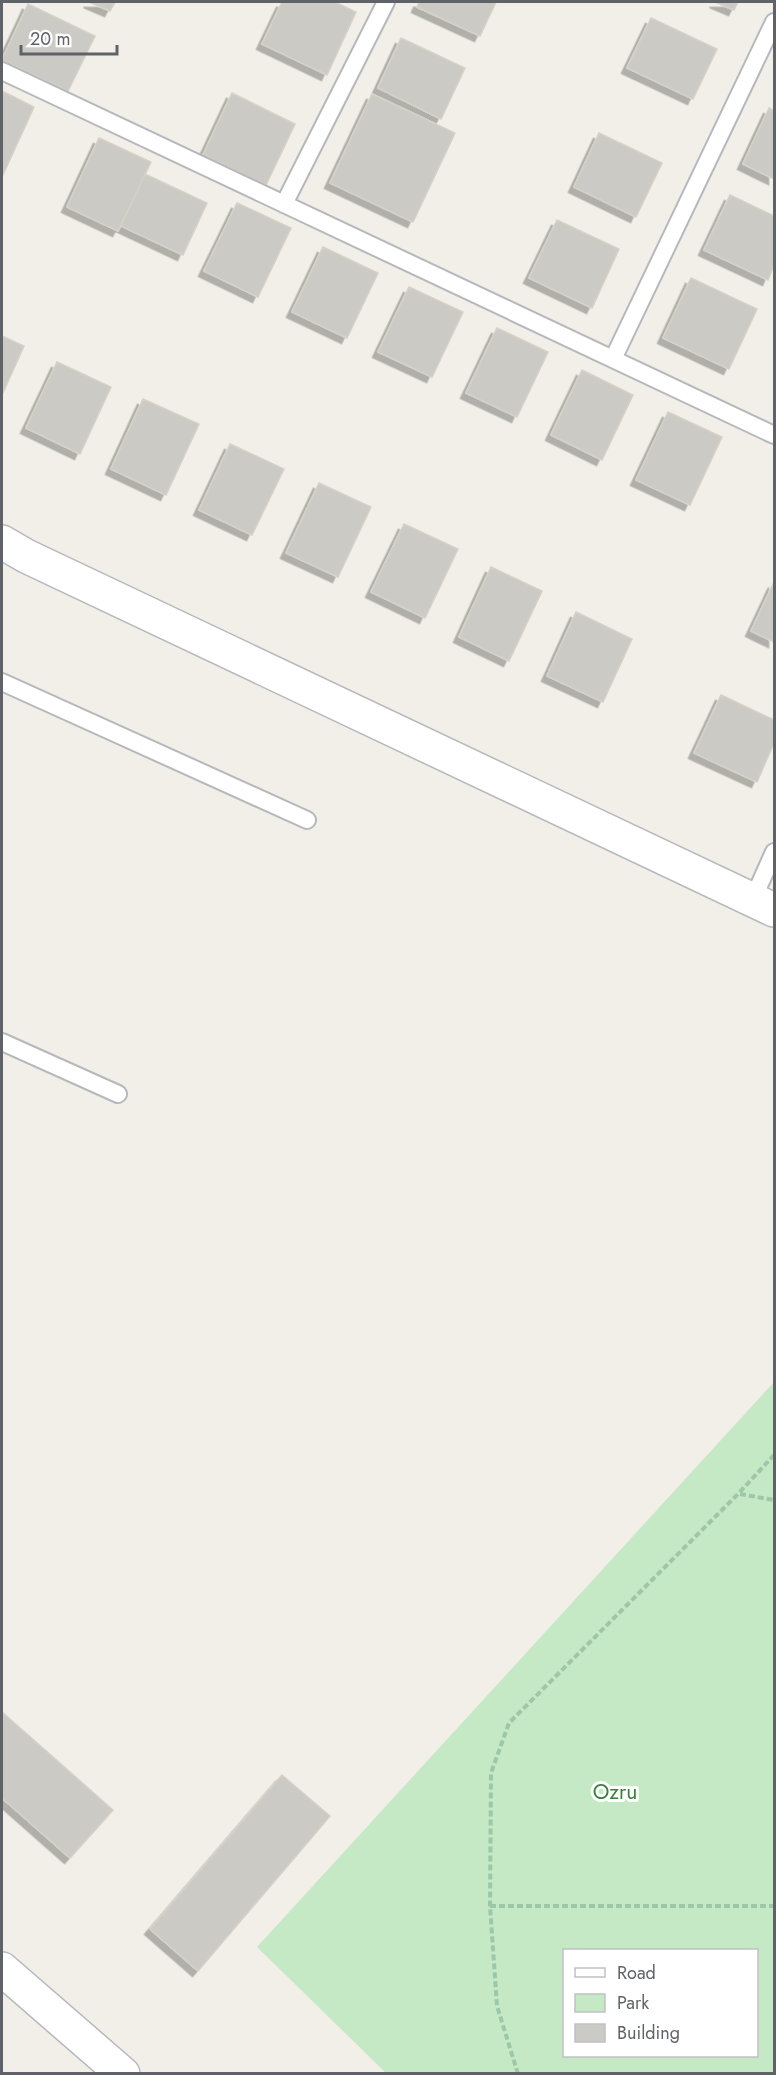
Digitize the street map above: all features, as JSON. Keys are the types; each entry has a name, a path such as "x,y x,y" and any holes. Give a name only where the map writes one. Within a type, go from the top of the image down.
{"street":[{"path":"2,542 36,561 764,904"},
{"path":"2,1969 123,2073"}],"lane":[{"path":"284,204 386,2"},
{"path":"613,358 774,22"},
{"path":"2,70 774,435"},
{"path":"2,682 307,820"},
{"path":"764,904 774,852"},
{"path":"2,1042 118,1094"}],"path":[{"path":"518,2073 497,2006 490,1906 491,1773 509,1723 739,1493 774,1455"},
{"path":"739,1493 774,1500"},
{"path":"490,1906 774,1906"}],"green space":[{"name":"Ozru","path":"774,1382 774,2073 386,2073 257,1947"}],"building":[{"path":"89,2 115,2 110,11"},
{"path":"282,2 335,2 356,12 327,75 262,44"},
{"path":"419,2 496,2 480,36 417,7"},
{"path":"715,2 738,2 734,10"},
{"path":"28,4 95,36 68,91 2,60"},
{"path":"651,18 717,49 693,99 627,68"},
{"path":"401,38 465,68 441,119 378,88"},
{"path":"2,91 34,107 2,177"},
{"path":"232,93 295,124 266,185 203,155"},
{"path":"372,94 455,133 413,222 330,183"},
{"path":"769,108 774,111 774,179 743,164"},
{"path":"599,133 662,163 636,217 574,187"},
{"path":"99,138 151,162 118,231 67,207"},
{"path":"145,174 207,203 183,255 121,226"},
{"path":"730,195 774,216 774,265 768,280 704,250"},
{"path":"237,203 291,228 258,297 204,271"},
{"path":"557,220 619,249 592,308 529,278"},
{"path":"323,247 378,273 347,338 292,312"},
{"path":"691,278 757,309 729,369 663,338"},
{"path":"409,287 463,312 432,377 378,352"},
{"path":"497,328 548,352 517,417 466,393"},
{"path":"2,336 24,346 2,395"},
{"path":"57,362 111,387 80,454 26,428"},
{"path":"582,370 633,395 602,460 551,435"},
{"path":"143,399 199,424 166,495 111,469"},
{"path":"668,412 722,437 690,505 636,480"},
{"path":"230,444 284,469 252,535 199,510"},
{"path":"319,483 371,507 338,577 286,553"},
{"path":"404,524 458,549 425,618 371,592"},
{"path":"491,567 542,591 509,661 459,637"},
{"path":"774,582 774,642 751,631"},
{"path":"576,612 632,639 603,702 547,676"},
{"path":"721,695 774,720 774,743 757,782 694,753"},
{"path":"2,1712 113,1810 70,1858 2,1798"},
{"path":"282,1775 330,1816 198,1971 150,1929"}]}
